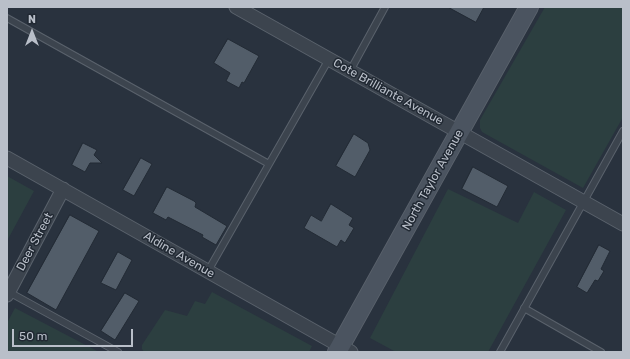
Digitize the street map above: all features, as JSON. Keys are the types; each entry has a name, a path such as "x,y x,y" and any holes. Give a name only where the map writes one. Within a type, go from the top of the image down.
{"street":[{"name":"Cote Brilliante Avenue","path":"236,7 623,224"},
{"name":"North Taylor Avenue","path":"343,350 529,7"},
{"name":"Aldine Avenue","path":"7,158 343,350"},
{"name":"Deer Street","path":"7,293 63,189"}],"lane":[{"path":"350,71 385,7"},
{"path":"7,18 269,164"},
{"path":"208,272 329,59"},
{"path":"500,352 623,131"},
{"path":"7,293 118,352"},
{"path":"524,308 601,352"}],"shaded area":[{"path":"545,7 623,7 623,117 583,188 482,132 480,128 480,120"},
{"path":"7,176 34,191 7,241"},
{"path":"448,189 518,223 534,192 566,210 488,352 396,352 370,338"},
{"path":"212,292 312,346 309,352 144,352 142,345 165,310 187,316 195,301 205,304"},
{"path":"15,308 99,352 7,352 7,323"}],"building":[{"path":"448,7 484,7 476,22"},
{"path":"228,39 259,56 244,83 242,82 239,88 226,81 230,73 214,63"},
{"path":"354,134 368,143 370,150 355,177 336,166"},
{"path":"83,143 97,150 94,155 102,163 90,163 85,172 72,165"},
{"path":"141,158 152,164 134,196 123,190"},
{"path":"473,167 508,186 497,207 462,189"},
{"path":"167,187 194,201 196,203 195,207 227,226 216,245 202,237 203,235 168,217 166,220 153,213"},
{"path":"331,204 353,218 349,225 354,228 345,243 341,240 337,247 304,228 311,215 321,221"},
{"path":"70,215 99,231 56,310 27,293"},
{"path":"599,245 610,251 601,269 604,271 598,281 595,280 587,293 577,287"},
{"path":"118,252 132,260 116,290 101,283"},
{"path":"125,293 139,301 115,340 101,331"}]}
